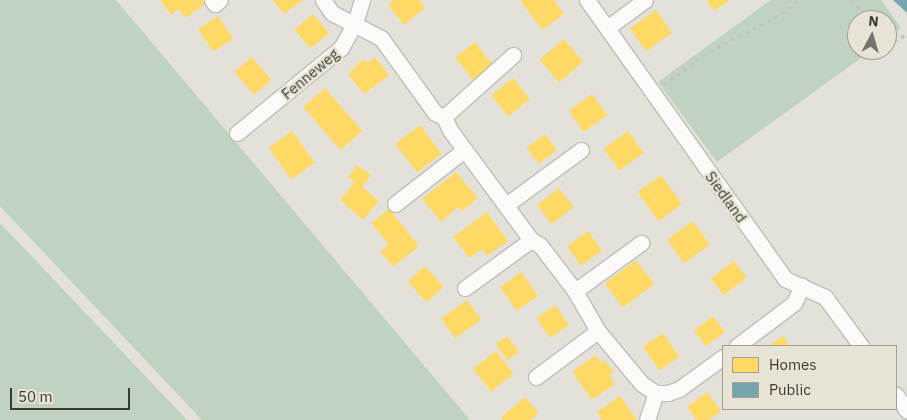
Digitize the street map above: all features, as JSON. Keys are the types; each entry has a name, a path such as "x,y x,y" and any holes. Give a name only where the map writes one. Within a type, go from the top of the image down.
{"street":[{"path":"212,0 215,4 220,0"},
{"path":"322,0 332,13 355,23 381,38 435,113 444,117 464,150 531,240 540,245 575,290 598,331 642,384 656,393 679,389 722,358"},
{"name":"Fenneweg","path":"237,133 341,48 355,23 362,0"},
{"name":"Siedland","path":"587,0 785,279 825,297 860,345"},
{"path":"607,28 645,0"},
{"path":"444,117 513,55"},
{"path":"395,204 464,150"},
{"path":"506,205 581,150"},
{"path":"465,288 531,240"},
{"path":"575,290 641,243"},
{"path":"738,345 794,303 802,286"},
{"path":"536,377 598,331"},
{"path":"647,420 656,393"},
{"path":"897,396 907,411"}],"path":[{"path":"652,94 710,52 775,18 800,0"},
{"path":"850,0 862,10"}],"green space":[{"path":"0,0 116,0 470,420 202,420 0,206"},
{"path":"771,0 881,0 888,10 847,10 847,60 858,60 717,162 658,82"},
{"path":"897,22 901,28 897,31"},
{"path":"0,223 187,420 0,420"}],"building: Homes":[{"path":"160,0 202,0 205,4 185,18 179,9 171,15"},
{"path":"273,0 303,0 284,14"},
{"path":"394,0 419,0 425,8 404,25 388,5"},
{"path":"520,0 554,0 564,14 542,30"},
{"path":"706,0 730,0 714,11"},
{"path":"656,10 672,33 646,51 630,28"},
{"path":"313,14 329,33 311,49 295,29"},
{"path":"218,16 233,38 213,52 198,29"},
{"path":"564,39 583,62 559,83 539,60"},
{"path":"475,42 493,65 473,80 455,57"},
{"path":"252,57 271,80 254,95 234,72"},
{"path":"375,57 389,75 364,94 348,74 363,59 367,63"},
{"path":"513,78 530,99 508,117 491,96"},
{"path":"325,88 362,131 341,150 303,107"},
{"path":"592,94 607,115 584,132 569,111"},
{"path":"420,125 442,154 417,172 395,144"},
{"path":"292,131 315,163 291,180 269,148"},
{"path":"628,131 644,153 620,170 604,149"},
{"path":"545,134 557,150 539,164 527,148"},
{"path":"357,165 371,175 362,187 379,201 363,220 340,200 355,181 348,177"},
{"path":"456,172 478,198 462,211 458,207 441,222 422,199"},
{"path":"661,175 682,204 659,221 638,192"},
{"path":"559,188 574,207 552,224 537,205"},
{"path":"389,209 419,246 393,267 380,251 389,245 371,223"},
{"path":"487,212 508,241 487,256 482,249 469,258 453,237"},
{"path":"693,221 710,244 684,263 667,240"},
{"path":"588,231 602,250 581,266 567,246"},
{"path":"636,260 654,284 623,307 605,283"},
{"path":"734,261 747,278 723,295 711,278"},
{"path":"425,266 444,287 427,302 408,281"},
{"path":"521,272 538,295 517,311 500,287"},
{"path":"467,300 481,319 455,338 441,319"},
{"path":"555,305 569,324 550,338 536,319"},
{"path":"713,316 725,332 706,346 694,330"},
{"path":"663,333 679,357 659,370 643,346"},
{"path":"507,336 519,352 508,360 496,344"},
{"path":"783,336 789,345 770,345"},
{"path":"496,351 514,374 491,392 473,369"},
{"path":"596,355 601,363 605,360 614,372 609,375 615,384 592,400 572,372"},
{"path":"707,392 721,411 709,420 697,420 687,407"},
{"path":"620,396 637,420 602,420 597,412"},
{"path":"525,397 539,413 531,420 503,420 501,417"}],"building: Public":[{"path":"893,0 907,0 907,13"}]}
